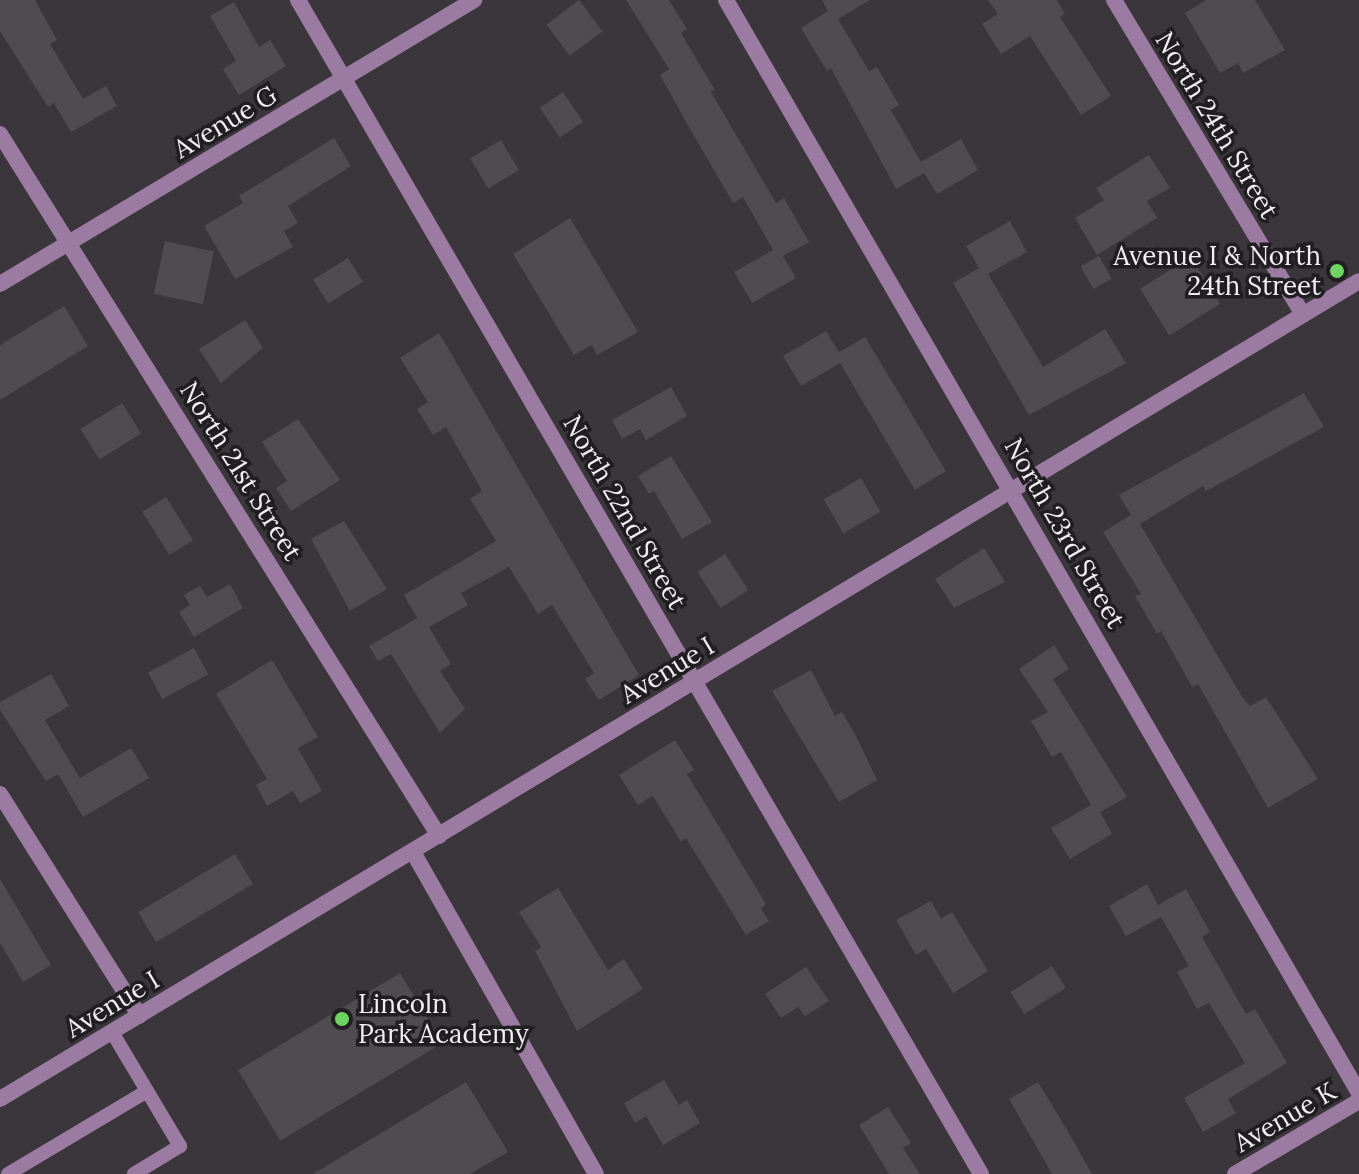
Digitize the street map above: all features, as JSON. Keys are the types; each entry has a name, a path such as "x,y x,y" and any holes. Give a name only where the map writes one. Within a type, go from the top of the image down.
{"street":[{"name":"North 22nd Street","path":"298,0 981,1174"},
{"name":"Avenue G","path":"0,284 474,0"},
{"name":"North 23rd Street","path":"726,0 1011,487 1359,1093"},
{"name":"North 24th Street","path":"1114,0 1303,315"},
{"name":"North 21st Street","path":"0,134 439,836"},
{"name":"Avenue I","path":"0,1099 696,681 1011,487 1359,281"},
{"path":"0,794 140,1016"},
{"path":"413,852 596,1174"},
{"name":"Avenue K","path":"1235,1174 1359,1101"}],"lane":[{"path":"112,1032 180,1146 134,1174"},
{"path":"8,1174 147,1091"}],"building":[{"path":"0,0 35,0 57,40 50,44 83,99 106,86 117,106 71,132 54,103 48,107 0,31"},
{"path":"579,0 602,31 570,56 546,25"},
{"path":"626,0 669,0 687,29 681,33 715,90 711,92 776,203 784,198 809,242 783,256 796,278 752,303 734,272 773,250 743,197 733,203 660,75 669,69"},
{"path":"822,0 870,0 838,19 869,71 877,67 899,105 891,110 921,162 961,139 978,170 937,194 924,173 896,189 831,68 827,71 801,28 828,11"},
{"path":"988,0 1057,0 1065,14 1060,17 1111,96 1081,115 1030,36 1001,54 982,24 998,14"},
{"path":"1206,0 1255,0 1285,50 1243,73 1238,63 1220,73 1185,13"},
{"path":"234,2 259,47 270,40 286,66 239,95 223,69 236,61 210,16"},
{"path":"563,92 583,122 560,138 540,108"},
{"path":"334,138 351,166 288,206 298,223 284,231 293,247 235,279 204,226 243,203 239,196"},
{"path":"501,140 519,170 488,189 470,159"},
{"path":"1149,155 1170,188 1147,201 1157,218 1097,255 1075,218 1104,200 1096,188"},
{"path":"570,218 638,332 597,355 592,345 574,355 513,254"},
{"path":"1010,221 1027,252 988,274 1043,367 1105,329 1126,363 1029,415 953,283 979,268 966,246"},
{"path":"165,241 214,251 203,304 154,294"},
{"path":"1099,256 1112,279 1093,289 1081,266"},
{"path":"1191,257 1220,304 1169,335 1140,289"},
{"path":"348,258 363,282 328,303 313,280"},
{"path":"64,306 88,346 0,400 0,345"},
{"path":"245,320 263,348 221,383 199,349"},
{"path":"826,331 839,352 865,337 946,471 915,490 840,363 801,386 783,356"},
{"path":"439,333 639,675 599,700 585,679 594,673 552,605 538,614 509,567 461,593 468,605 429,627 451,664 440,671 465,709 440,733 391,654 378,661 369,646 417,618 404,595 496,541 470,499 482,491 446,427 433,435 417,409 428,402 400,358"},
{"path":"671,387 687,416 646,440 640,429 622,439 612,420"},
{"path":"1304,393 1324,427 1206,491 1203,486 1140,524 1242,697 1250,706 1266,697 1318,779 1268,808 1198,684 1192,687 1161,631 1157,634 1135,596 1141,594 1103,532 1131,515 1119,495"},
{"path":"122,403 141,434 100,459 80,429"},
{"path":"298,419 340,480 291,511 276,488 287,481 262,442"},
{"path":"671,456 712,522 682,539 654,491 649,494 638,476"},
{"path":"861,478 880,512 843,533 824,499"},
{"path":"166,497 193,540 169,555 142,512"},
{"path":"344,521 387,589 350,611 311,539"},
{"path":"984,548 1005,582 954,608 935,579"},
{"path":"725,554 748,590 721,608 697,572"},
{"path":"230,584 243,608 194,637 179,612 190,605 184,595 200,586 207,597"},
{"path":"1054,645 1069,669 1053,679 1127,797 1100,812 1112,834 1070,859 1051,828 1091,805 1061,752 1052,757 1031,721 1048,712 1019,669"},
{"path":"194,648 208,674 162,699 148,672"},
{"path":"272,660 318,737 298,748 322,791 300,803 293,791 267,806 256,785 267,779 216,694"},
{"path":"811,670 835,716 842,712 877,780 839,802 772,691"},
{"path":"51,674 69,706 45,720 80,778 131,748 149,778 83,817 58,774 46,781 0,710 0,702"},
{"path":"675,740 694,770 687,774 766,904 761,908 769,921 746,935 686,838 681,842 653,796 638,805 619,775"},
{"path":"235,854 253,884 156,942 138,912"},
{"path":"0,879 51,965 23,982 0,943"},
{"path":"1147,884 1158,905 1186,889 1210,932 1202,937 1246,1014 1255,1009 1287,1063 1228,1099 1236,1113 1203,1132 1184,1098 1245,1063 1209,1003 1197,1009 1177,972 1189,966 1161,917 1126,936 1109,906"},
{"path":"558,888 608,970 624,959 643,989 577,1031 535,951 541,947 519,912"},
{"path":"931,901 941,919 952,912 988,971 953,993 926,949 916,955 896,920"},
{"path":"1052,966 1066,988 1024,1014 1010,992"},
{"path":"806,967 829,1001 805,1016 798,1007 781,1018 765,994"},
{"path":"400,973 442,1043 280,1141 238,1070"},
{"path":"664,1080 679,1105 687,1100 700,1123 663,1145 646,1116 635,1123 624,1103"},
{"path":"466,1082 508,1152 470,1174 313,1174"},
{"path":"1038,1082 1092,1174 1052,1174 1009,1099"},
{"path":"888,1107 911,1143 903,1148 920,1174 889,1174 859,1125"}],"place":[{"name":"Avenue I & North 24th Street","path":"1337,271"},
{"name":"Lincoln Park Academy","path":"342,1019"}]}
